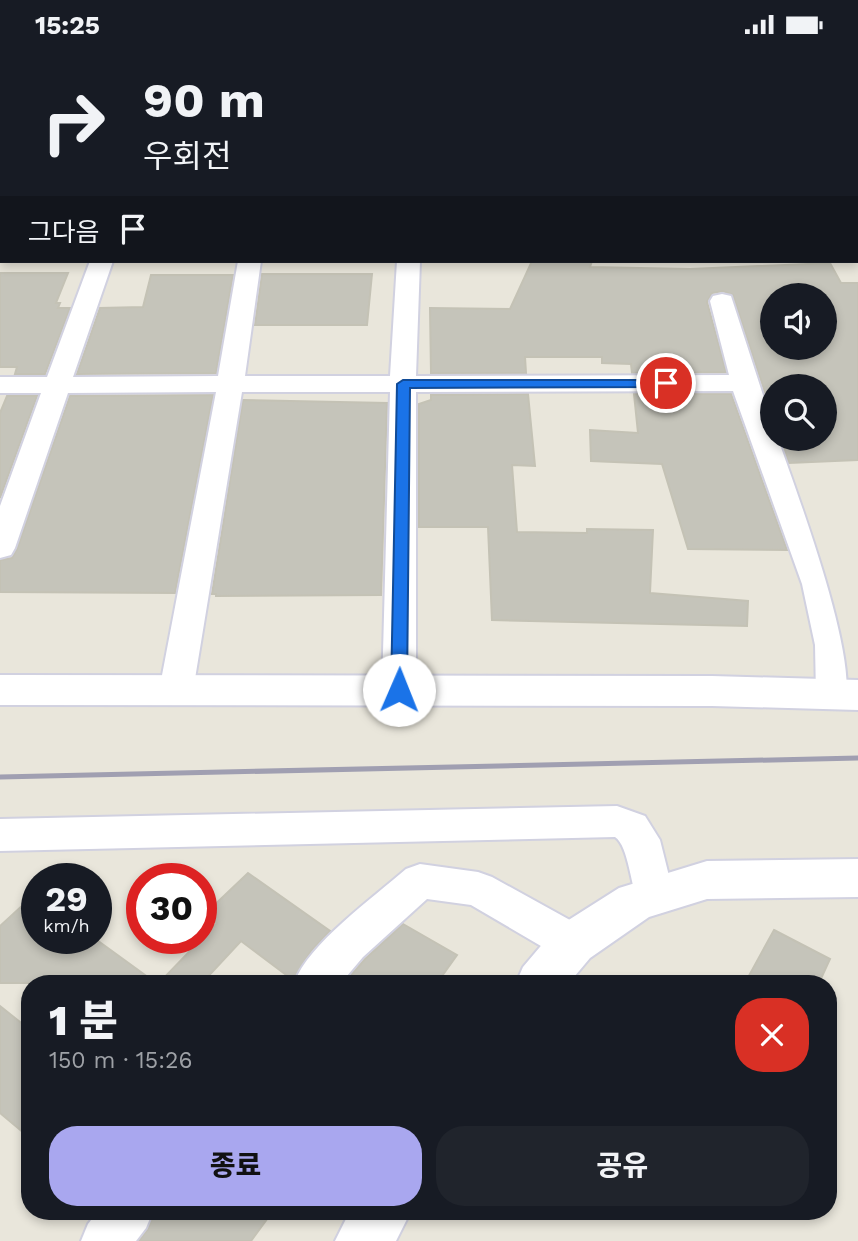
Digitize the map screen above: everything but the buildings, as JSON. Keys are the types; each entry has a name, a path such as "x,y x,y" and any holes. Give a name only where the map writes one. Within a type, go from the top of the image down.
{"main road":[{"path":"0,690 712,691 846,695"},
{"path":"547,975 573,943 635,902 654,896 707,880 858,878"},
{"path":"363,1241 377,1220"}],"street":[{"path":"0,548 100,263"},
{"path":"176,691 231,385 249,263"},
{"path":"399,690 403,384 408,263"},
{"path":"722,301 744,383 818,584 846,695"},
{"path":"0,385 744,383"},
{"path":"0,835 617,821 632,827 641,840 654,896"},
{"path":"322,975 348,944 420,881 478,889 573,943"},
{"path":"105,1241 122,1220"}],"railway":[{"path":"0,777 858,758"}],"route":[{"path":"399,690 403,384 666,383"}]}
